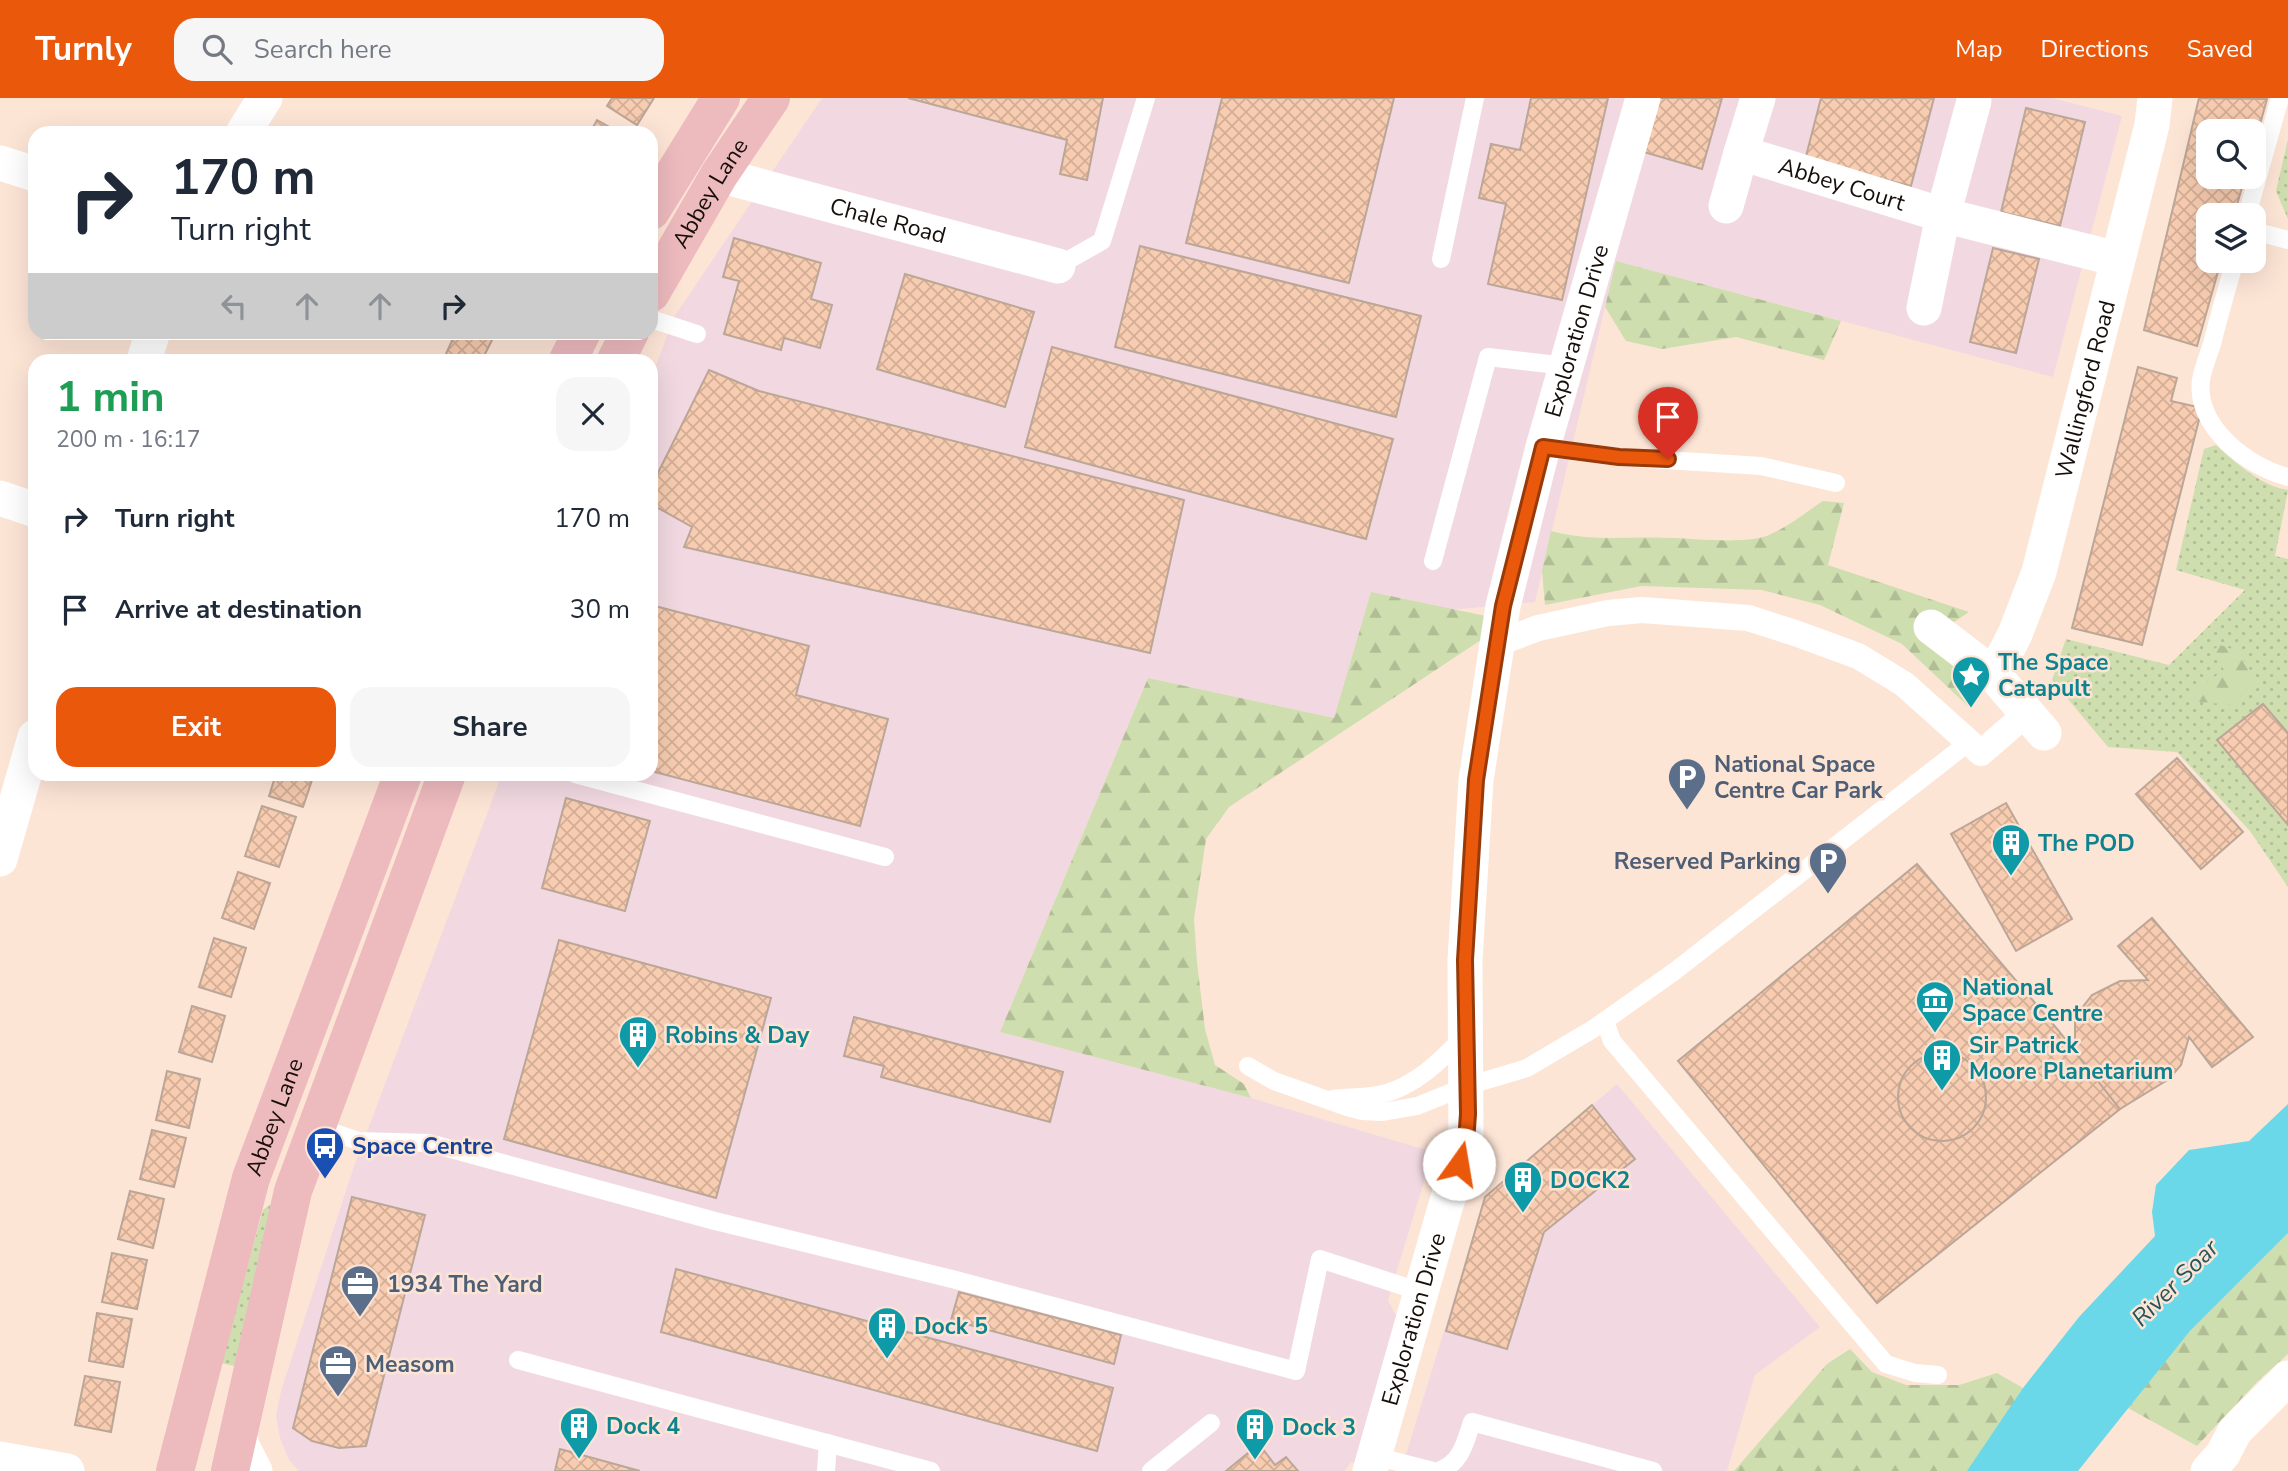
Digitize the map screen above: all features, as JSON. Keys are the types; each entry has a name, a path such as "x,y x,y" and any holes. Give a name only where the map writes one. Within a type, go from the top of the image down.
{"main road":[{"name":"Abbey Lane","path":"658,200 721,98"},
{"name":"Abbey Lane","path":"658,281 719,175 771,98"},
{"name":"Abbey Lane","path":"175,1471 251,1178 400,781"},
{"name":"Abbey Lane","path":"230,1471 293,1191 444,781"}],"street":[{"path":"247,126 265,98"},
{"name":"Exploration Drive","path":"1373,1463 1466,1142 1465,960 1476,780 1496,644 1520,533 1543,447 1643,98"},
{"path":"1726,206 1758,98"},
{"name":"Wallingford Road","path":"1994,676 2015,635 2039,572 2152,125 2155,98"},
{"path":"1924,308 1944,215 1974,101"},
{"name":"Abbey Court","path":"1741,153 1944,215 2117,259"},
{"path":"0,163 28,172"},
{"name":"Chale Road","path":"719,175 1058,267"},
{"path":"0,498 28,508"},
{"path":"1496,644 1550,625 1608,612 1642,610 1748,618 1857,656 1904,684 1980,752 2035,723 1994,676 1931,627"},
{"path":"2,844 28,760"},
{"path":"2225,1465 2235,1431 2288,1378"},
{"path":"239,1432 242,1446 255,1471"},
{"path":"0,1459 67,1471"}],"lane":[{"path":"1058,267 1101,241 1146,98"},
{"path":"1441,259 1475,98"},
{"path":"2250,203 2280,98"},
{"path":"2266,234 2288,240"},
{"path":"2232,273 2201,382 2203,404 2215,429 2231,447 2251,462 2288,477"},
{"path":"658,320 697,334"},
{"path":"1433,561 1488,357 1566,366"},
{"path":"1543,447 1619,457 1761,466 1836,483"},
{"path":"1248,1066 1274,1081 1362,1111 1397,1111 1438,1100 1467,1086 1527,1068 1605,1021 1675,971 1969,742"},
{"path":"601,781 885,857"},
{"path":"1605,1021 1612,1041 1886,1364 1916,1373 1938,1375"},
{"path":"1328,1099 1383,1094 1398,1088 1434,1065 1466,1034"},
{"path":"316,1127 359,1141 429,1143 1296,1371 1320,1259 1421,1292"},
{"path":"251,1178 293,1191"},
{"path":"518,1360 932,1471"},
{"path":"1373,1463 1435,1471 1448,1468 1458,1460 1472,1422 1653,1471"},
{"path":"1151,1471 1211,1423"},
{"path":"826,1471 828,1443"}],"shaded area":[{"path":"822,98 2052,98 2122,116 2053,377 1616,261 1535,602 1450,610 1371,593 1334,718 1148,678 1000,1032 1251,1098 1433,1152 1388,1300 1399,1321 1355,1463 1351,1462 1345,1471 299,1471 289,1460 280,1438 276,1416 281,1391 354,1166 499,781 658,781 658,360 674,317"},
{"path":"1617,1084 1820,1327 1755,1375 1727,1471 1401,1471 1485,1197"}],"green space":[{"path":"2288,139 2288,219 2276,191"},
{"path":"1616,261 1841,321 1824,360 1736,337 1662,349 1626,341 1605,307"},
{"path":"2216,445 2259,479 2288,490 2275,556 2288,559 2288,887 2250,831 2177,752 2108,747 2052,680 2066,639 2169,665 2245,590 2176,570 2204,449"},
{"path":"1823,501 1844,503 1828,565 1969,612 1926,641 1994,675 1971,709 1902,644 1820,605 1762,590 1641,586 1545,605 1542,571 1551,531 1595,538 1747,540 1776,532"},
{"path":"1371,592 1486,616 1484,638 1229,807 1206,839 1194,919 1205,1029 1215,1065 1244,1084 1251,1098 1000,1032 1148,678 1334,718"},
{"path":"2220,645 2238,651 2257,680 2232,705 2182,700 2224,670 2211,651"},
{"path":"269,1205 273,1206 239,1367 221,1363 263,1210"},
{"path":"2288,1233 2288,1354 2258,1381 2197,1446 2128,1408 2190,1331"},
{"path":"1850,1349 1872,1372 1906,1385 1959,1385 1997,1373 2023,1388 1973,1471 1734,1471 1827,1364"}],"water":[{"name":"River Soar","path":"2288,1104 2288,1233 2190,1331 2078,1471 1967,1471 2023,1388 2079,1317 2155,1236 2152,1212 2156,1185 2189,1150 2249,1141"}],"building":[{"path":"612,98 654,98 637,125 607,106"},
{"path":"908,98 1103,98 1087,180 1060,174 1067,140"},
{"path":"1222,98 1394,98 1349,283 1186,243"},
{"path":"1531,98 1608,98 1562,300 1488,284 1506,204 1479,198 1491,144 1520,150"},
{"path":"1659,98 1722,98 1702,169 1644,152"},
{"path":"1821,98 1934,98 1911,186 1805,160"},
{"path":"2199,98 2267,99 2261,119 2196,119 2196,189 2242,189 2237,203 2196,203 2196,273 2218,273 2197,346 2144,330"},
{"path":"2026,108 2085,122 2060,226 2001,212"},
{"path":"597,120 608,126 594,126"},
{"path":"734,238 821,263 811,299 832,305 820,348 784,338 781,350 724,334 739,281 723,277"},
{"path":"1140,246 1421,316 1396,417 1115,347"},
{"path":"1993,248 2039,259 2016,353 1970,342"},
{"path":"905,274 1034,312 1005,407 877,369"},
{"path":"452,340 492,340 485,354 446,354"},
{"path":"1052,347 1393,439 1366,539 1025,447"},
{"path":"2138,367 2177,378 2171,401 2202,408 2142,645 2072,628"},
{"path":"709,370 759,391 1184,500 1150,653 684,547 692,527 658,508 658,473"},
{"path":"658,607 809,646 796,695 888,719 860,826 658,773"},
{"path":"2263,704 2288,733 2288,825 2217,740"},
{"path":"2177,758 2243,832 2201,869 2136,794"},
{"path":"274,781 312,781 303,807 269,796"},
{"path":"566,798 650,821 625,911 542,888"},
{"name":"The POD","path":"2006,803 2072,919 2016,951 1951,834"},
{"path":"262,806 296,817 279,867 245,856"},
{"path":"1917,864 2058,1030 2120,1109 1877,1303 1678,1061"},
{"path":"238,872 270,883 254,929 222,918"},
{"path":"2152,918 2253,1037 2212,1067 2189,1037 2181,1065 2169,1079 2120,1109 2075,1052 2075,1017 2092,995 2120,981 2148,980 2118,946"},
{"path":"214,938 246,948 231,997 199,987"},
{"name":"Robins & Day","path":"559,940 771,998 716,1198 504,1139"},
{"path":"192,1006 225,1016 212,1062 179,1052"},
{"path":"854,1017 1063,1072 1050,1122 881,1077 884,1066 844,1056"},
{"name":"Sir Patrick Moore Planetarium","path":"1942,1053 1959,1056 1973,1066 1983,1080 1986,1097 1983,1114 1973,1128 1959,1138 1942,1141 1925,1138 1911,1128 1901,1114 1898,1097 1901,1080 1911,1066 1925,1056"},
{"path":"167,1071 200,1079 189,1128 156,1120"},
{"name":"DOCK2","path":"1592,1105 1635,1159 1544,1232 1507,1349 1446,1331 1485,1197"},
{"path":"152,1130 186,1138 174,1187 140,1179"},
{"path":"130,1191 164,1199 153,1248 118,1239"},
{"name":"1934 The Yard","path":"352,1197 425,1215 366,1446 339,1448 312,1441 293,1428"},
{"path":"112,1253 147,1260 137,1309 102,1302"},
{"name":"Dock 5","path":"676,1269 1113,1388 1097,1451 661,1332"},
{"path":"959,1292 1121,1335 1114,1364 951,1320"},
{"path":"97,1313 132,1319 123,1367 89,1361"},
{"path":"85,1376 120,1382 111,1432 75,1425"},
{"name":"Dock 3","path":"1259,1444 1275,1465 1286,1457 1298,1471 1226,1471"},
{"name":"Dock 4","path":"560,1449 640,1471 555,1471"}],"place":[{"name":"The Space Catapult","path":"1971,709"},
{"name":"National Space Centre Car Park","path":"1687,811"},
{"name":"The POD","path":"2011,877"},
{"name":"Reserved Parking","path":"1828,895"},
{"name":"National Space Centre","path":"1935,1034"},
{"name":"Robins & Day","path":"638,1069"},
{"name":"Sir Patrick Moore Planetarium","path":"1942,1092"},
{"name":"Space Centre","path":"325,1180"},
{"name":"DOCK2","path":"1523,1214"},
{"name":"1934 The Yard","path":"360,1318"},
{"name":"Dock 5","path":"887,1360"},
{"name":"Measom","path":"338,1398"},
{"name":"Dock 4","path":"579,1460"},
{"name":"Dock 3","path":"1255,1461"}],"route":[{"path":"1459,1164 1466,1142 1468,1114 1465,960 1476,780 1503,606 1543,447 1619,457 1668,459"}]}
